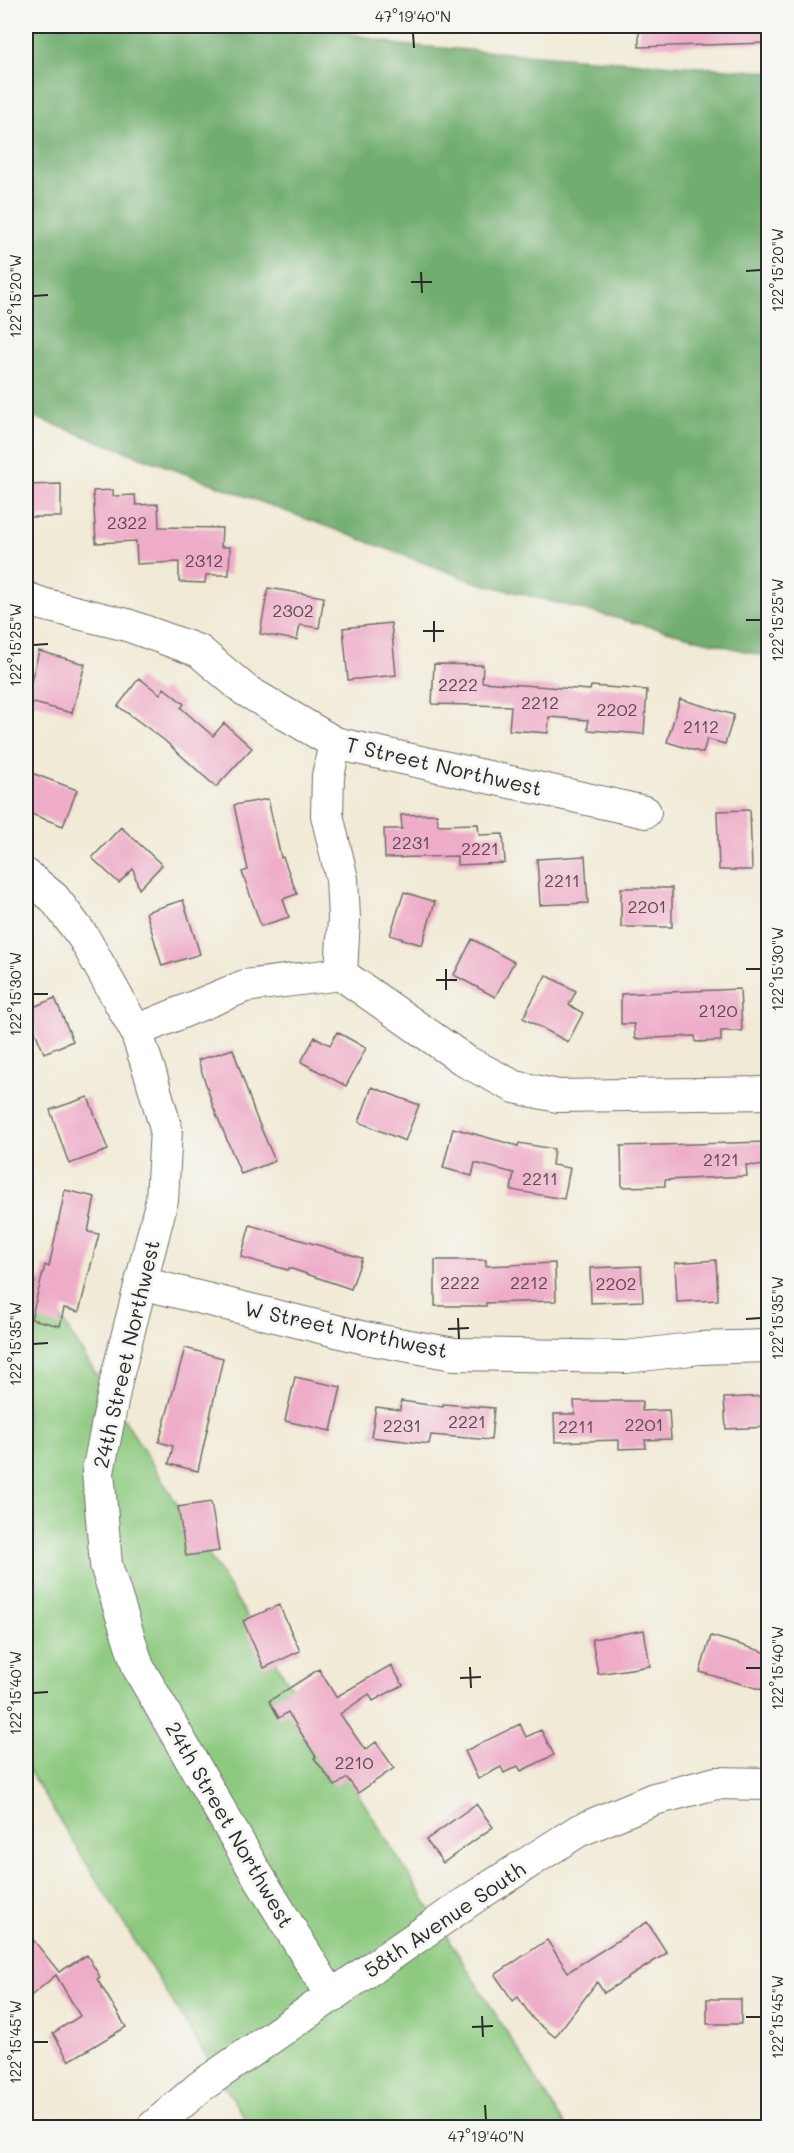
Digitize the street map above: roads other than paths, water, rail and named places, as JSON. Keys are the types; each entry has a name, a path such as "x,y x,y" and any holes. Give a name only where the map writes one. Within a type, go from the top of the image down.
{"street":[{"name":"T Street Northwest","path":"26,598 127,625 199,651 245,690 335,743 645,812"},
{"path":"335,743 328,776 327,815 342,879 344,918 341,974"},
{"name":"24th Street Northwest","path":"26,875 54,898 84,938 136,1031 166,1129 162,1200 117,1377 98,1472 106,1565 138,1667 246,1856 332,1997"},
{"path":"136,1031 245,986 341,974 467,1062 515,1087 558,1096 768,1094"},
{"name":"W Street Northwest","path":"141,1283 365,1338 454,1354 626,1357 699,1348 768,1346"},
{"name":"58th Avenue South","path":"152,2127 201,2086 476,1896 578,1831 664,1796 716,1783 768,1784"}]}
